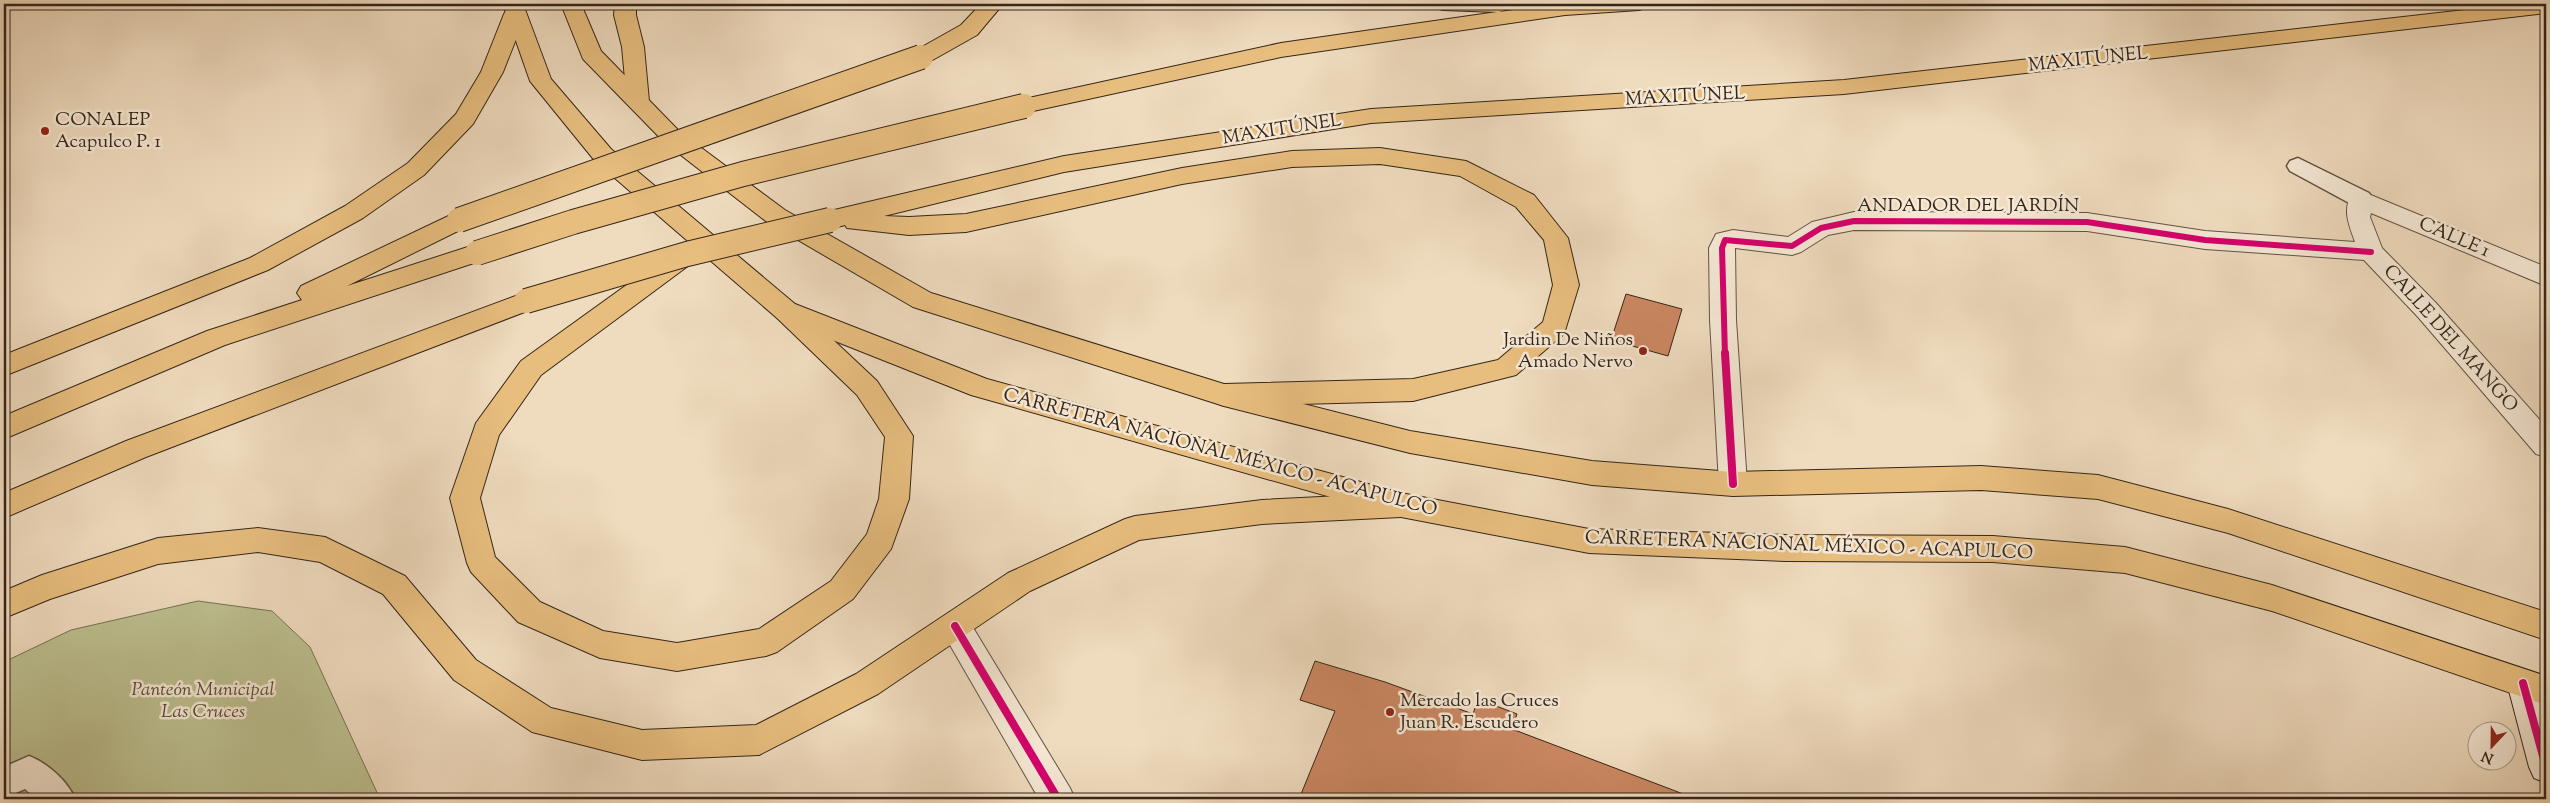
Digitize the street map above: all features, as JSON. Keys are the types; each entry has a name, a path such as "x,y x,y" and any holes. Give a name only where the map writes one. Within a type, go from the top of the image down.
{"main road":[{"path":"571,4 591,54 638,100 672,137 776,216 922,300 1224,395 1410,442 1592,474 1733,484 1981,478 2098,487 2228,520 2546,626"},
{"path":"625,4 625,15 633,47 638,100"},
{"path":"4,428 216,338 459,220 921,57 969,30 992,4"},
{"path":"1444,4 1565,9"},
{"path":"216,338 573,222 743,174 1024,106 1281,50 1565,9 1639,4"},
{"name":"MAXITÚNEL","path":"4,506 136,449 526,301 687,254 1064,164 1371,116 1844,87 2546,8"},
{"path":"4,366 259,264 354,212 409,175 465,119 492,72 514,9"},
{"name":"CARRETERA NACIONAL MÉXICO - ACAPULCO","path":"514,9 541,81 603,155 786,312 982,388 1400,505 1589,541 1786,548 1993,549 2125,560 2272,598 2535,687"},
{"path":"830,220 909,226 966,223 1182,176 1292,159 1380,156 1466,169 1525,201 1556,238 1566,285 1555,327 1506,368 1413,390 1224,395"},
{"path":"687,254 531,368 486,431 466,498 482,563 529,612 600,644 677,657 766,642 842,590 880,540 894,499 899,436 867,388 786,312"},
{"path":"4,605 42,588 158,551 258,540 325,550 394,585 465,670 544,722 642,745 759,740 867,684 1019,582 1135,528 1262,512 1400,505"}],"street":[{"name":"CALLE DEL MANGO","path":"2361,199 2358,217 2371,252 2427,310 2546,446"},
{"name":"CALLE 1","path":"2361,199 2546,277"},
{"name":"ANDADOR DEL JARDÍN","path":"1733,484 1722,320 1722,248 1725,240 1733,239 1792,246 1821,228 1854,222 1910,220 2088,222 2205,240 2371,252"},
{"path":"955,626 1058,799"},
{"path":"2535,687 2546,767"}],"lane":[{"path":"2298,166 2361,199"},
{"path":"4,783 29,771 59,799"}],"green space":[{"name":"Panteón Municipal Las Cruces","path":"198,601 272,611 310,647 380,799 4,799 4,662 71,630"}],"building":[{"path":"1626,294 1682,309 1668,356 1611,340"},
{"name":"Mercado las Cruces Juan R. Escudero","path":"1315,661 1385,682 1473,714 1478,699 1517,714 1512,729 1686,795 1685,799 1299,799 1335,711 1300,700"}],"cycle path":[{"path":"1733,484 1723,320 1722,248 1725,240 1733,239 1792,246 1821,228 1854,221 2087,222 2205,240 2371,252"},
{"path":"955,626 1058,799"},
{"path":"2523,683 2546,767"}],"place":[{"name":"CONALEP Acapulco P. 1","path":"45,131"},
{"name":"Jardin De Niños Amado Nervo","path":"1643,351"},
{"name":"Mercado las Cruces Juan R. Escudero","path":"1390,712"}]}
